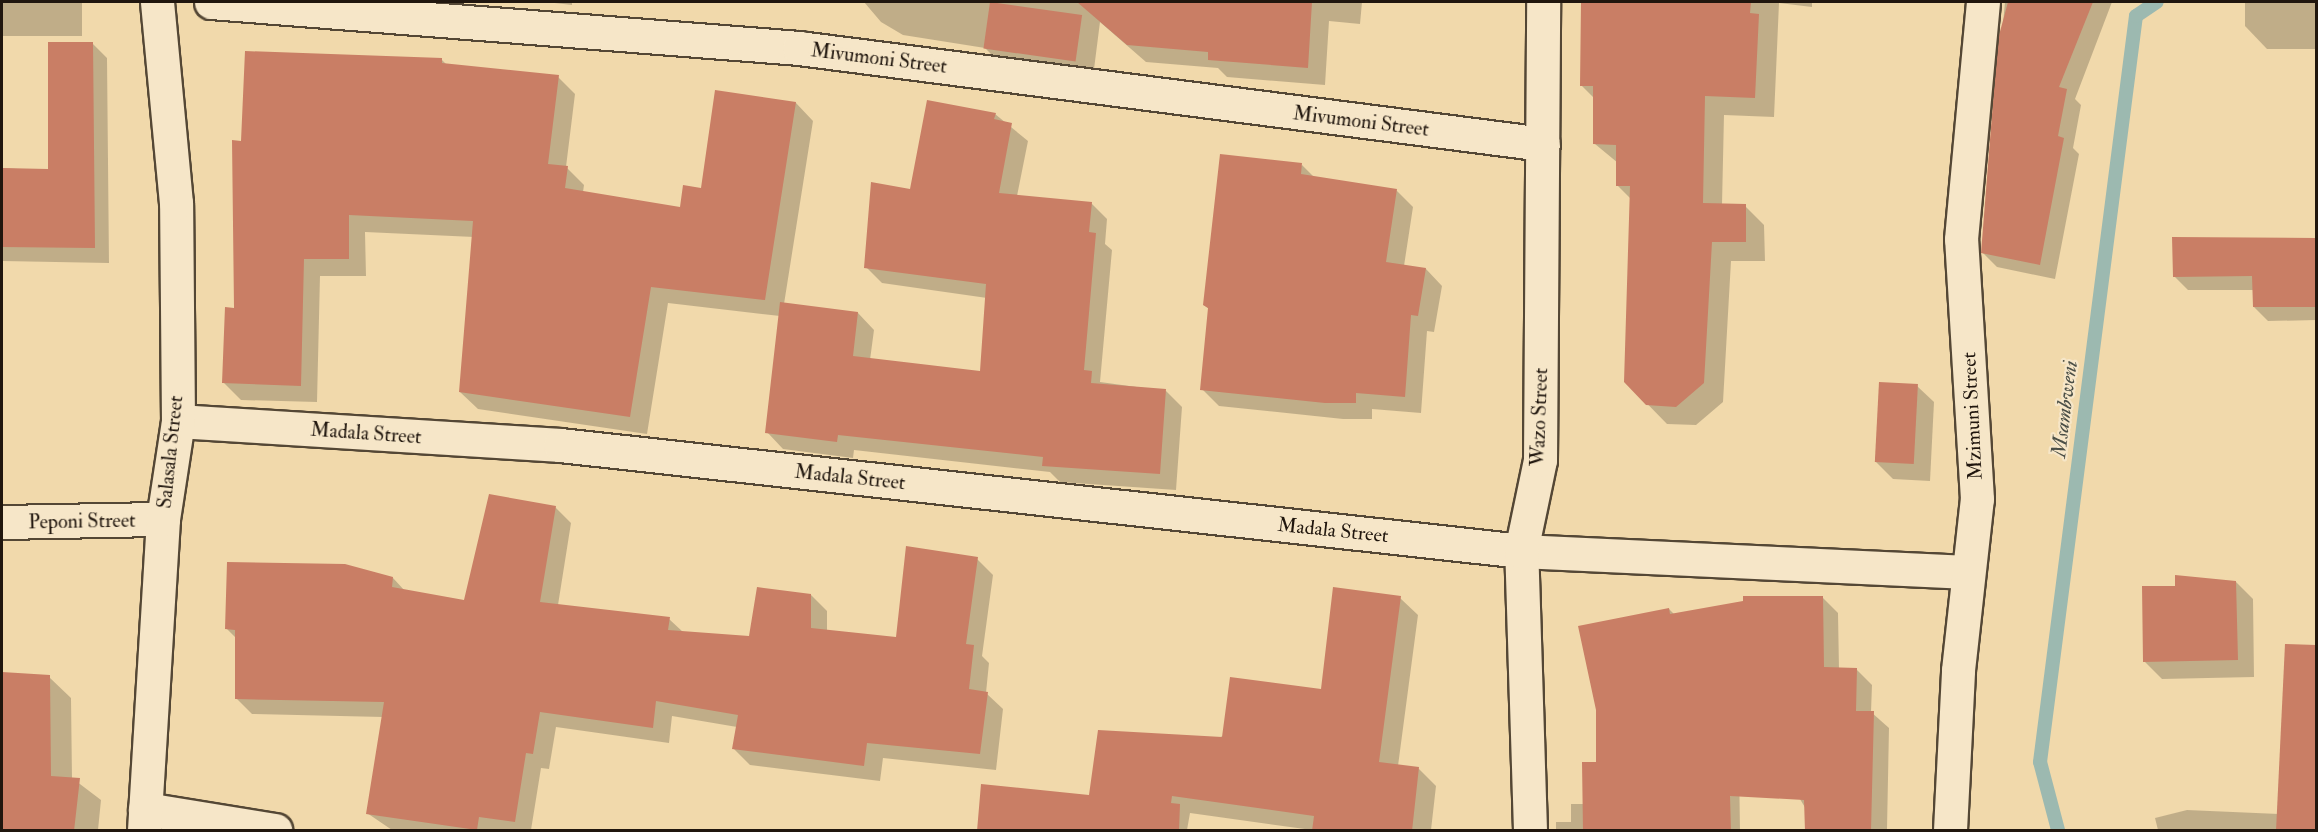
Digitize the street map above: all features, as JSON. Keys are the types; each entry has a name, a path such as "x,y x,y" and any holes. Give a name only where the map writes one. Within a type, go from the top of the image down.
{"street":[{"name":"Salasala Street","path":"145,820 163,519 178,421 176,202 157,2"},
{"name":"Mivumoni Street","path":"211,2 799,48 1543,144"},
{"name":"Wazo Street","path":"1530,831 1521,551 1540,460 1543,2"},
{"name":"Mzimuni Street","path":"1950,831 1968,572 1977,499 1961,239 1983,2"},
{"name":"Madala Street","path":"178,421 560,445 1521,551 1968,572"},
{"name":"Peponi Street","path":"2,522 163,519"},
{"path":"145,820 275,831"}],"building":[{"path":"990,2 1082,15 1076,61 983,49"},
{"path":"1077,2 1312,2 1308,68 1208,60 1208,52 1127,45"},
{"path":"1581,2 1751,2 1750,13 1759,14 1755,98 1705,96 1703,203 1746,204 1746,242 1712,242 1704,383 1676,407 1646,405 1624,382 1630,186 1616,186 1616,145 1593,144 1593,86 1580,86"},
{"path":"2008,2 2093,2 2059,87 2067,89 2058,136 2064,138 2040,265 1981,253 1998,39"},
{"path":"48,42 93,42 95,248 2,247 2,168 48,169"},
{"path":"245,51 442,58 442,63 559,75 548,164 568,166 565,188 680,207 683,185 701,188 715,90 796,102 765,300 651,287 630,417 459,392 473,221 349,215 349,259 304,259 301,386 222,383 225,307 234,308 232,140 241,141"},
{"path":"927,100 996,113 994,119 1012,123 999,193 1092,202 1089,232 1096,233 1084,370 1092,371 1091,383 1166,389 1160,474 1042,466 1043,457 838,435 837,442 765,433 780,302 858,312 853,356 980,371 986,284 864,268 871,182 910,189"},
{"path":"1220,154 1302,163 1301,174 1397,189 1386,262 1426,268 1418,316 1411,315 1405,397 1356,393 1356,403 1325,403 1200,390 1208,308 1203,305"},
{"path":"2172,237 2316,238 2316,307 2253,307 2252,276 2173,277"},
{"path":"1879,382 1918,384 1914,464 1875,462"},
{"path":"489,494 556,506 540,602 670,617 668,630 749,636 757,587 811,594 811,628 896,637 906,546 978,557 966,644 974,645 969,689 988,692 980,754 867,743 864,766 732,749 738,715 656,701 653,728 540,712 533,754 526,753 515,822 479,817 477,830 366,814 384,702 235,699 235,630 225,629 227,562 345,564 393,577 392,587 464,600"},
{"path":"2175,575 2236,581 2238,660 2143,662 2142,586 2175,586"},
{"path":"1333,587 1401,596 1379,762 1419,767 1412,831 1312,831 1314,816 1172,796 1171,803 1180,804 1179,831 977,831 981,784 1089,795 1098,730 1222,737 1230,677 1321,689"},
{"path":"1743,596 1823,596 1824,667 1857,668 1856,711 1874,711 1871,831 1805,831 1804,800 1730,796 1731,831 1583,831 1582,762 1596,762 1596,710 1578,626 1669,608 1670,614 1743,601"},
{"path":"2285,644 2316,645 2316,831 2276,831"},
{"path":"2,672 50,675 51,776 80,778 74,831 2,831"}],"waterway":[{"name":"Msambweni","path":"2058,830 2040,762 2136,16 2157,2"}]}
